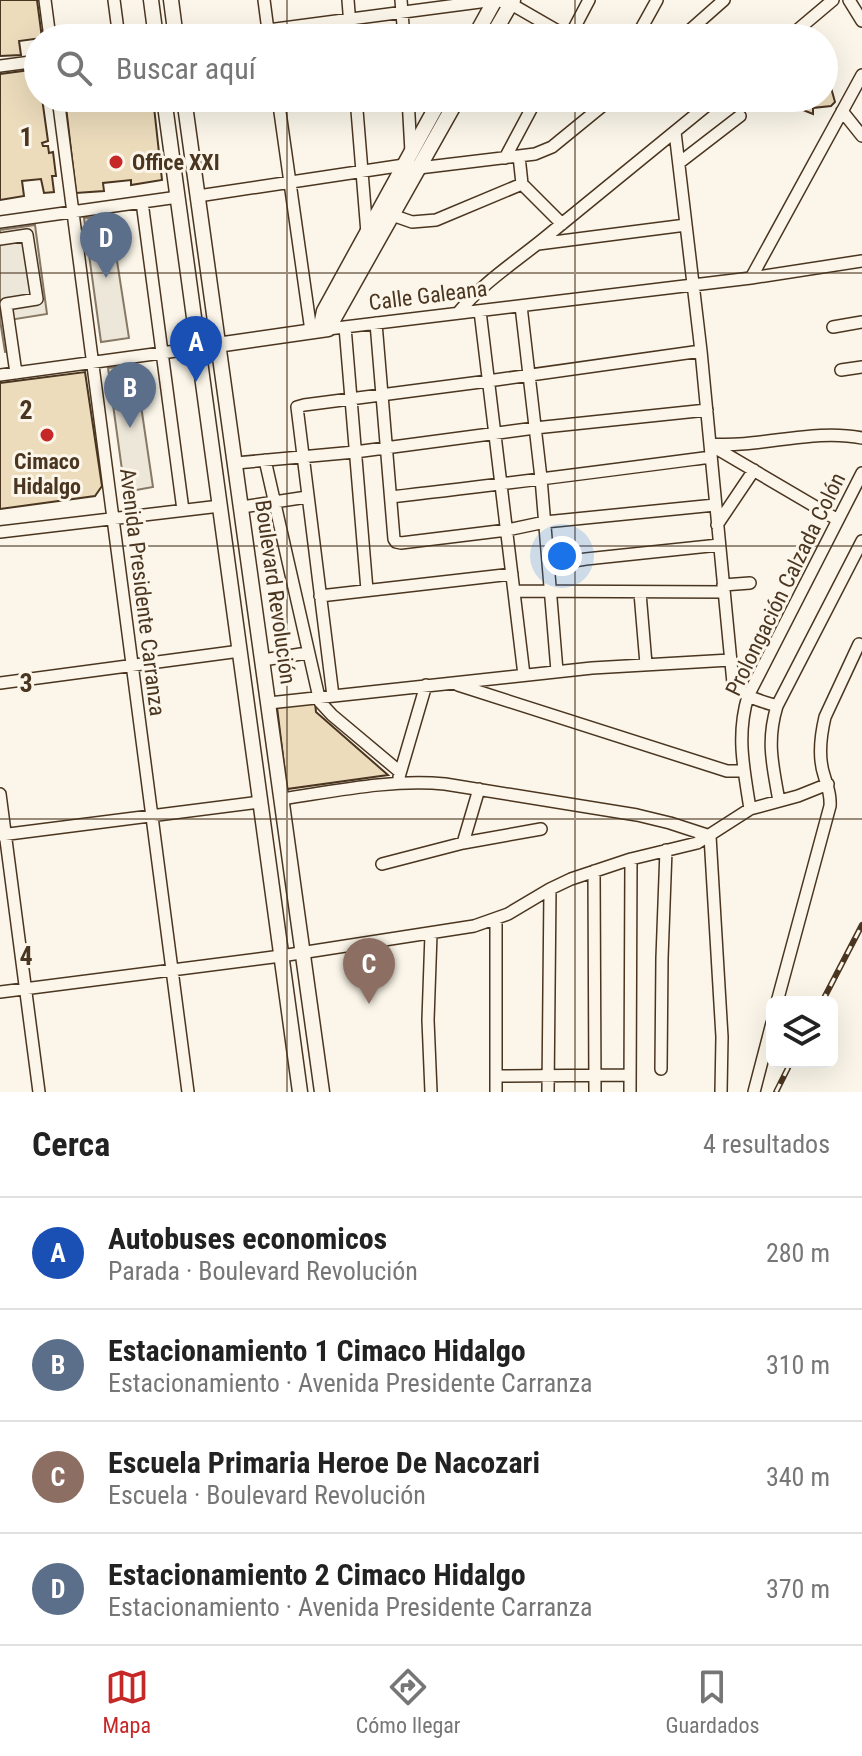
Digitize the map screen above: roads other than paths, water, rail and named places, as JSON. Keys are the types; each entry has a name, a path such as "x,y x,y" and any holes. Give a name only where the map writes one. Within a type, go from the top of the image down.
{"main road":[{"path":"151,0 154,24"},
{"path":"171,0 174,24"},
{"path":"482,24 495,0"},
{"path":"499,24 512,2"},
{"path":"166,112 300,1092"},
{"name":"Boulevard Revolución","path":"186,112 322,1092"},
{"path":"320,330 392,215 411,162 434,112"},
{"path":"320,330 324,311 367,233 411,162 448,112"},
{"name":"Calle Galeana","path":"198,348 320,330"}],"street":[{"path":"45,0 48,24"},
{"path":"114,0 117,24"},
{"path":"264,0 268,24"},
{"path":"348,0 350,24"},
{"path":"323,24 402,6 485,0 512,2 547,24"},
{"path":"576,24 589,0"},
{"path":"644,24 657,0"},
{"path":"697,24 724,0"},
{"path":"805,24 833,0"},
{"path":"849,0 862,21"},
{"path":"0,66 24,63"},
{"path":"751,278 862,75"},
{"path":"842,111 862,136"},
{"name":"Avenida Presidente Carranza","path":"60,112 188,1092"},
{"path":"280,112 290,182 320,330"},
{"path":"357,112 367,233"},
{"path":"409,112 411,162"},
{"path":"505,158 530,112"},
{"path":"198,196 411,162 535,154 552,147 595,112"},
{"path":"458,313 482,287 699,112"},
{"path":"679,163 740,116"},
{"path":"675,132 701,351 733,683 738,691 777,706"},
{"path":"519,156 522,184 562,224"},
{"path":"392,215 412,222 436,220 522,184"},
{"path":"0,222 178,197"},
{"path":"142,202 183,510"},
{"path":"537,244 686,225"},
{"path":"0,239 27,235 37,299 6,304 9,374"},
{"name":"Calle Galeana","path":"320,330 751,278 862,261"},
{"path":"0,293 9,374"},
{"path":"521,306 541,478 557,671"},
{"path":"480,311 524,675"},
{"path":"833,327 862,322"},
{"path":"376,323 394,539 401,543 507,530 545,522 715,505"},
{"path":"345,327 367,590"},
{"name":"Calle Galeana","path":"9,374 198,348"},
{"path":"333,696 297,407 701,351"},
{"path":"841,370 862,367"},
{"path":"236,463 707,410"},
{"path":"710,444 733,446 840,434 862,438"},
{"path":"710,444 838,520"},
{"path":"391,497 711,457"},
{"path":"265,460 320,702 398,777"},
{"path":"717,525 754,470"},
{"name":"Prolongación Calzada Colón","path":"750,809 741,731 748,696 838,520 859,487 862,473"},
{"path":"242,507 307,497"},
{"path":"0,532 220,506"},
{"name":"Prolongación Calzada Colón","path":"779,801 770,741 777,706 862,541"},
{"path":"549,565 719,545"},
{"path":"320,596 512,574"},
{"path":"514,591 640,593 724,589 750,583"},
{"path":"640,593 646,664"},
{"path":"779,996 830,806 828,784 823,774 822,729 859,644"},
{"path":"0,683 240,651"},
{"path":"263,660 307,653"},
{"path":"269,703 557,671 730,660"},
{"path":"450,683 727,771 744,771"},
{"path":"398,777 426,685"},
{"path":"282,799 398,777 637,815 710,836"},
{"path":"0,992 303,953 474,926 496,920 550,889 594,871 697,843 750,809 828,784"},
{"path":"463,843 479,789"},
{"path":"0,794 2,835 39,1092"},
{"path":"2,835 260,802"},
{"path":"382,864 463,843 541,829"},
{"path":"710,836 722,1037 721,1092"},
{"path":"661,1069 666,850"},
{"path":"630,1092 631,859"},
{"path":"594,871 595,1092"},
{"path":"548,1092 550,889"},
{"path":"496,920 496,1092"},
{"path":"424,1092 431,1092 428,1020 431,934"},
{"path":"754,1092 766,1046"},
{"path":"496,1076 629,1075"}],"railway":[{"path":"825,996 862,925"},
{"path":"776,1092 788,1068"}],"place":[{"name":"Office XXI","path":"116,162"},
{"name":"Estacionamiento 2 Cimaco Hidalgo","path":"106,278"},
{"name":"Autobuses economicos","path":"196,382"},
{"name":"Estacionamiento 1 Cimaco Hidalgo","path":"130,428"},
{"name":"Cimaco Hidalgo","path":"47,435"},
{"name":"Escuela Primaria Heroe De Nacozari","path":"369,1004"}]}
